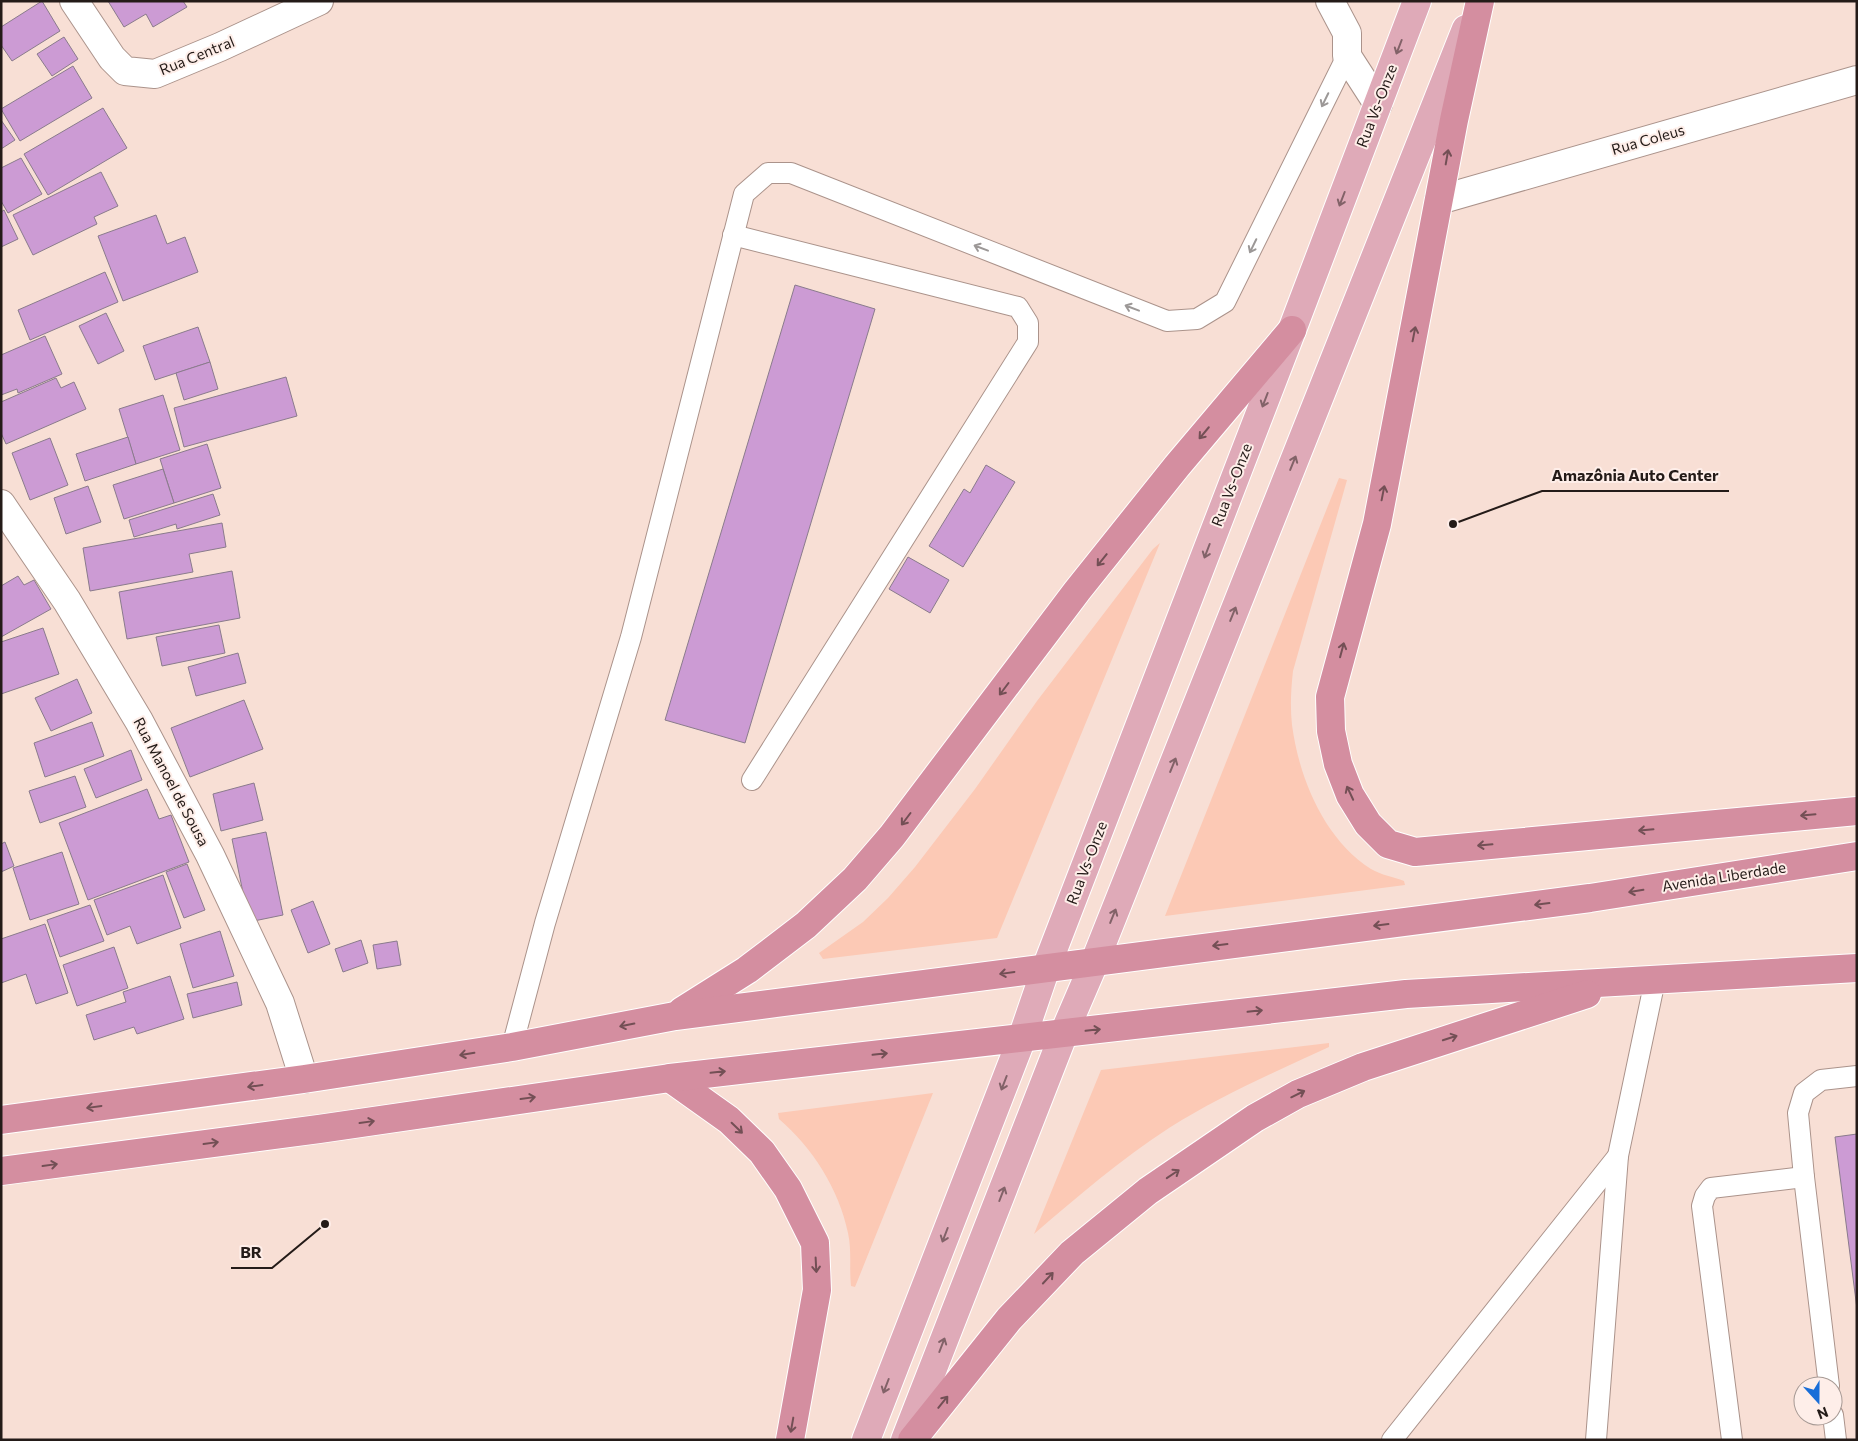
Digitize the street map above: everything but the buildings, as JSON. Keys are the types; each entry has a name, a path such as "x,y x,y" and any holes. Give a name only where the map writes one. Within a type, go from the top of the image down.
{"highway":[{"path":"1479,1 1454,120 1377,524 1330,698 1330,731 1338,764 1350,796 1368,824 1388,844 1415,852 1857,811"},
{"path":"674,1016 747,970 806,925 855,879 892,836 1077,591 1177,466 1292,330"},
{"name":"Avenida Liberdade","path":"1,1120 304,1079 512,1046 674,1016 1590,898 1857,856"},
{"path":"1,1171 319,1129 670,1078 1406,994 1857,968"},
{"path":"912,1440 1010,1319 1072,1253 1148,1191 1255,1118 1298,1094 1364,1067 1622,982"},
{"path":"670,1078 729,1120 762,1152 788,1189 815,1243 817,1290 790,1440"}],"main road":[{"name":"Rua Vs-Onze","path":"866,1440 1022,1038 1046,968 1417,1"},
{"path":"906,1440 1064,1033 1095,961 1479,1"}],"street":[{"name":"Rua Central","path":"74,1 112,58 125,71 155,74 220,47 319,1"},
{"path":"1330,1 1347,34 1347,56 1378,104"},
{"name":"Rua Coleus","path":"1439,200 1857,80"},
{"name":"Rua Manoel de Sousa","path":"1,504 67,601 139,721 205,846 280,1003 304,1079"}],"lane":[{"path":"512,1046 548,913 630,637 744,194 768,173 791,173 1167,321 1197,319 1225,302 1347,56"},
{"path":"733,235 1018,307 1028,323 1028,342 752,780"},
{"path":"1596,1440 1618,1156 1655,980"},
{"path":"1829,1376 1804,1178 1798,1113 1804,1093 1821,1080 1857,1076"},
{"path":"1392,1440 1618,1156"},
{"path":"1732,1440 1702,1206 1704,1196 1711,1188 1804,1178"},
{"path":"1834,1426 1836,1440"}],"shaded area":[{"path":"1339,478 1347,480 1293,671 1291,712 1295,745 1316,806 1340,841 1354,856 1371,869 1404,881 1405,885 1165,916"},
{"path":"1160,543 997,938 823,959 819,953 863,922 888,898 915,867 975,789 1037,701 1153,549"},
{"path":"1329,1043 1329,1047 1228,1095 1169,1128 1117,1165 1034,1234 1101,1070"},
{"path":"933,1093 855,1287 851,1286 849,1240 838,1201 831,1185 813,1156 779,1119 778,1113"}],"place":[{"name":"Amazônia Auto Center","path":"1453,524"},
{"name":"BR","path":"325,1224"}]}
